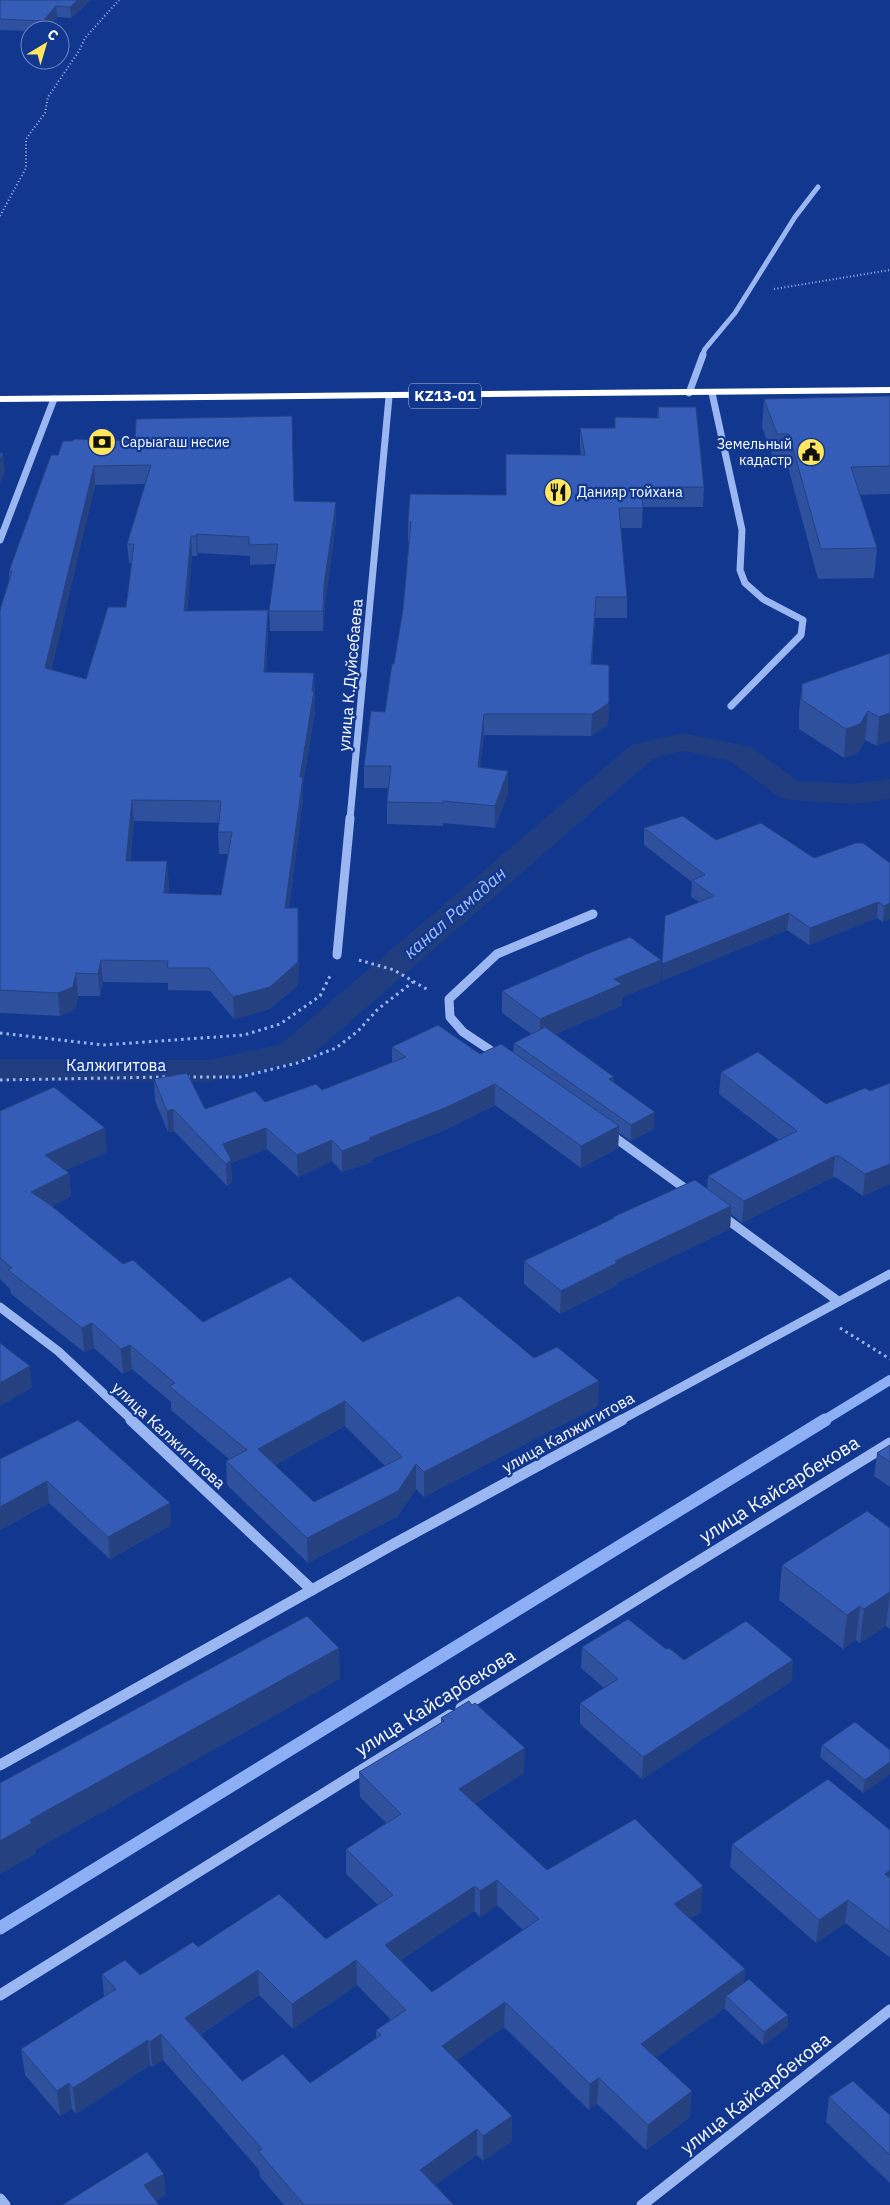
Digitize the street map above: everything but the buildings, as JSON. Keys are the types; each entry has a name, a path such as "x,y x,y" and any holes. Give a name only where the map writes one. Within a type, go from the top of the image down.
{"highway":[{"name":"KZ13-01","path":"0,400 890,390"}],"street":[{"path":"689,393 705,349 735,313 796,217 818,187"},
{"path":"712,393 742,530 740,570 745,583 764,599 803,620 801,635 731,706"},
{"name":"улица К.Дуйсебаева","path":"337,955 389,397"},
{"path":"0,540 54,399"},
{"path":"511,1065 463,1032 450,1017 449,999 497,954 593,914"},
{"path":"606,1131 838,1300"},
{"name":"улица Калжигитова","path":"0,1765 392,1544 838,1300 890,1274"},
{"name":"улица Калжигитова","path":"0,1306 58,1351 312,1590"},
{"name":"улица Кайсарбекова","path":"0,1995 890,1442"},
{"name":"улица Кайсарбекова","path":"642,2205 890,2010"},
{"path":"0,2199 5,2205"}],"path":[{"path":"0,216 26,168 26,139 46,113 48,97 79,51 85,38 119,0"},
{"path":"746,294 890,270"},
{"path":"0,1033 103,1045 244,1035 280,1024 320,996 328,983 337,955"},
{"path":"380,965 404,975 412,982 449,999"},
{"name":"Калжигитова","path":"180,1077 240,1077 297,1063 336,1048 358,1031 378,1009 412,982"},
{"name":"Калжигитова","path":"0,1080 170,1077"},
{"path":"816,1313 890,1359"}],"waterway":[{"name":"канал Рамадан","path":"0,1070 209,1071 293,1052 642,752 683,742 740,754 790,790 853,794 890,789"},
{"path":"823,1421 890,1380"},
{"path":"0,1928 825,1420"}],"place":[{"name":"Сарыагаш несие","path":"102,442"},
{"name":"Земельный кадастр","path":"811,452"},
{"name":"Данияр тойхана","path":"558,492"}]}
